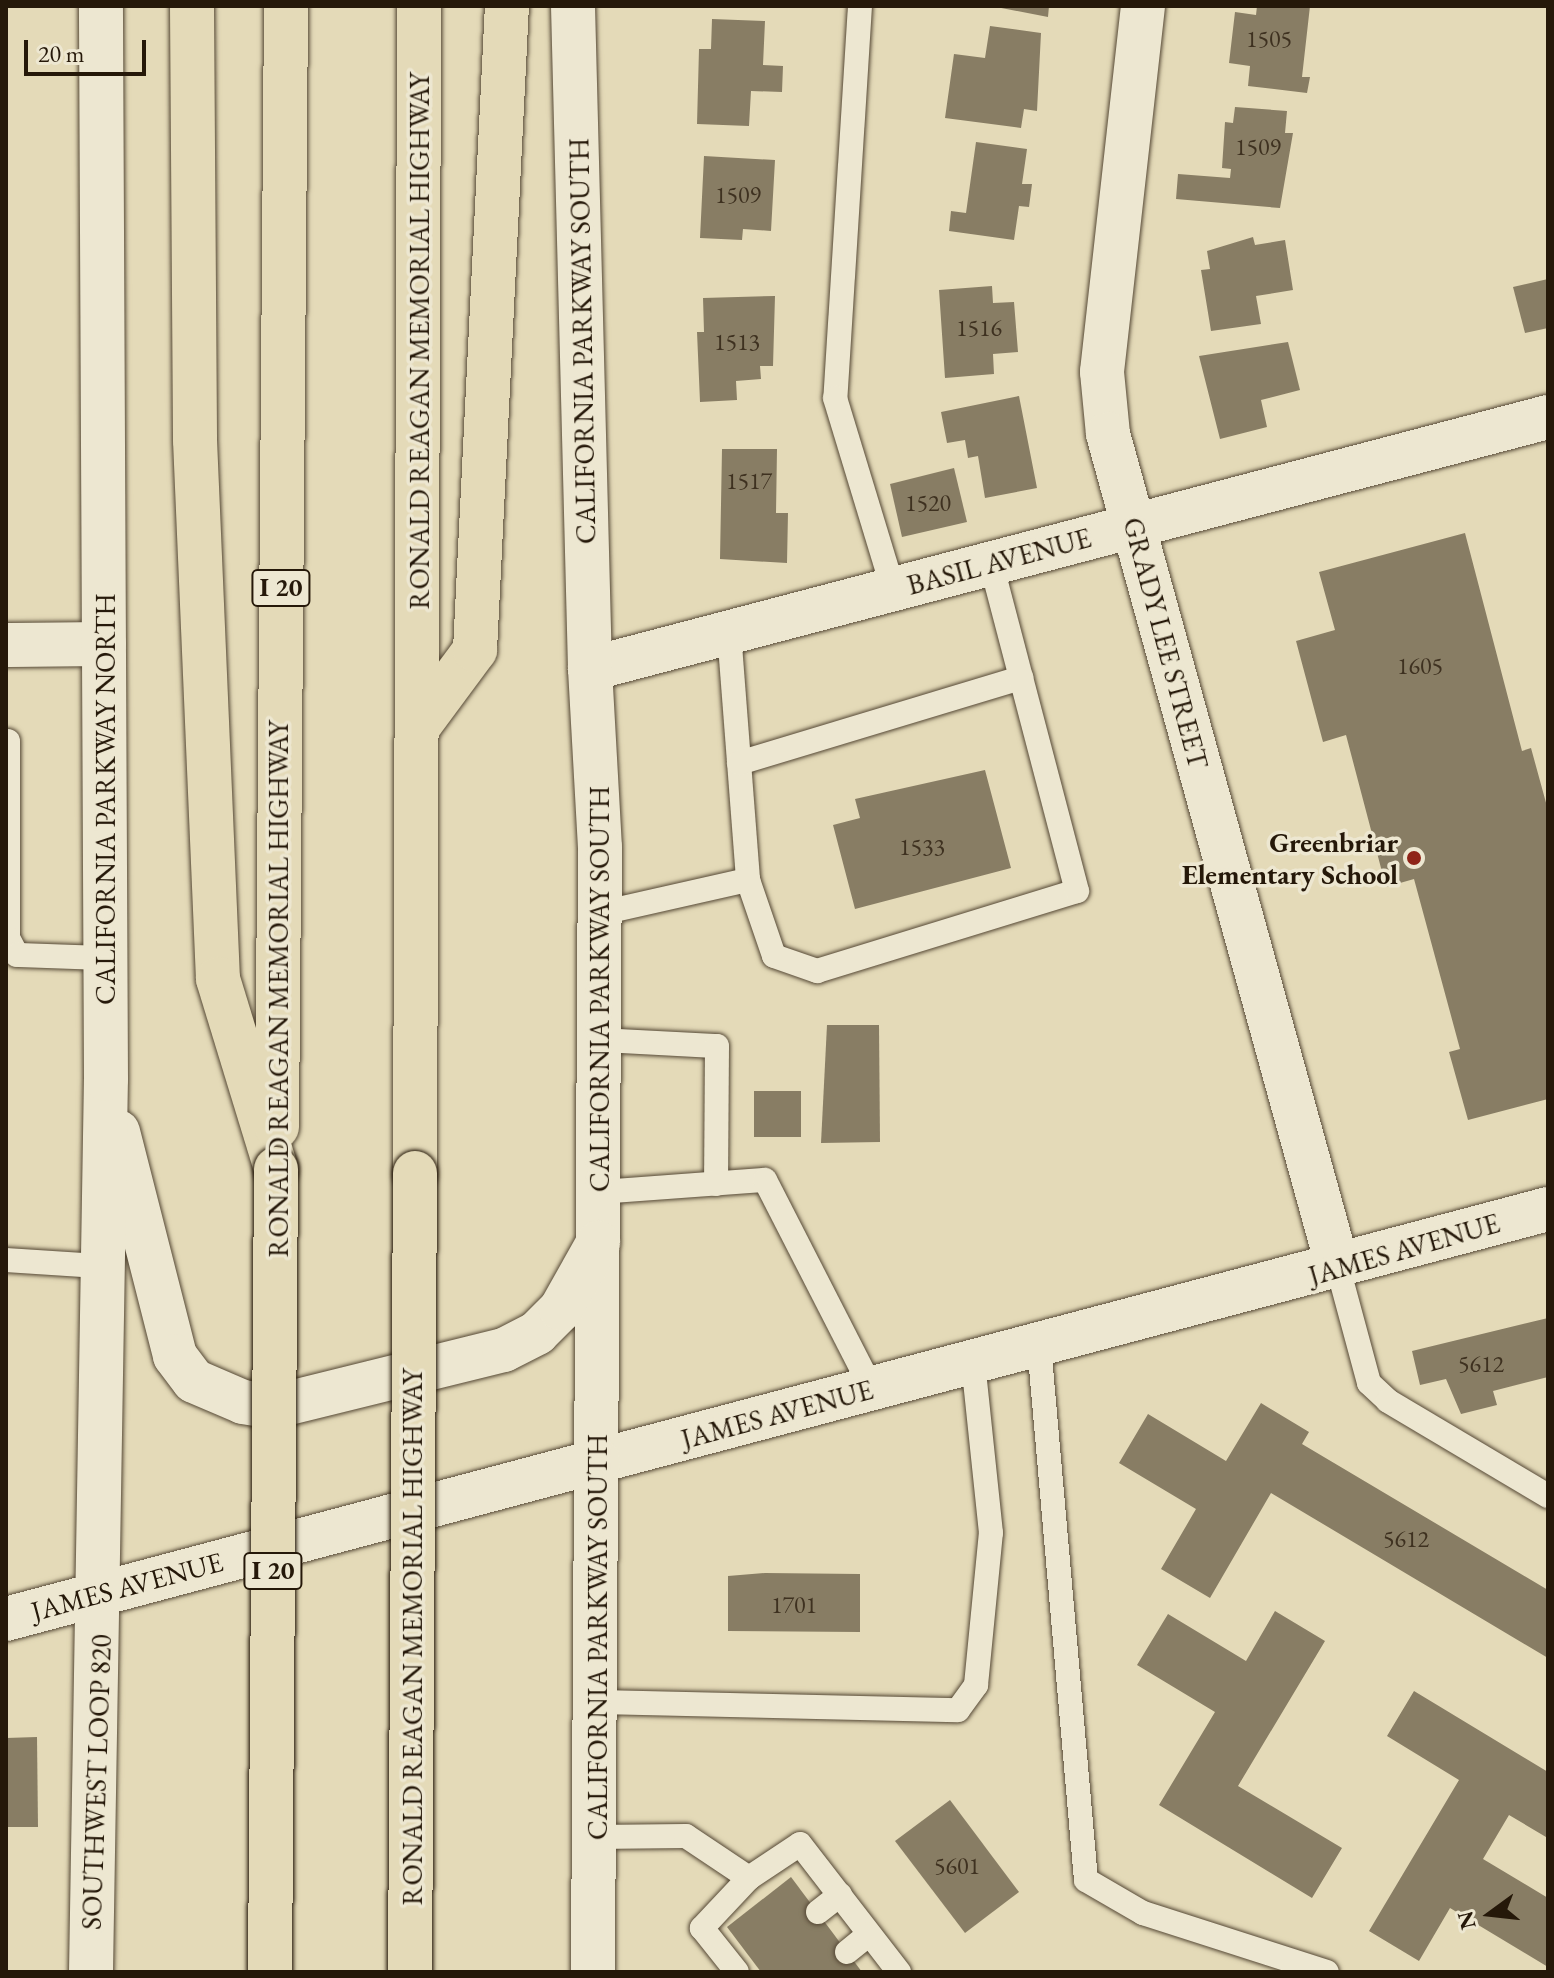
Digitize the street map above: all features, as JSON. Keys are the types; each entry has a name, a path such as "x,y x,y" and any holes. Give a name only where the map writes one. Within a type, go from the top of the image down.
{"highway":[{"path":"192,6 195,440 218,979 276,1169"},
{"name":"RONALD REAGAN MEMORIAL HIGHWAY","path":"270,1972 286,6"},
{"name":"RONALD REAGAN MEMORIAL HIGHWAY","path":"410,1972 419,6"},
{"path":"418,727 475,650 507,6"}],"main road":[{"name":"CALIFORNIA PARKWAY NORTH","path":"101,6 106,1079 98,1266 102,1592"},
{"name":"CALIFORNIA PARKWAY SOUTH","path":"573,6 590,669 601,913 599,1702 593,1972"},
{"name":"GRADY LEE STREET","path":"1143,6 1102,372 1108,434 1338,1268"},
{"name":"BASIL AVENUE","path":"590,669 1548,417"},
{"path":"6,645 104,644"},
{"path":"106,1079 166,1335 194,1381 213,1393 273,1407 504,1350 537,1333 561,1309 600,1240"},
{"name":"JAMES AVENUE","path":"6,1619 1338,1268 1548,1209"},
{"name":"SOUTHWEST LOOP 820","path":"91,1972 102,1592"}],"lane":[{"path":"860,6 835,398 893,589"},
{"path":"729,632 748,880 774,956 817,971 1077,891 991,563"},
{"path":"739,763 1021,678"},
{"path":"8,741 8,938 17,955 105,958"},
{"path":"601,913 748,880"},
{"path":"601,1040 717,1046 716,1184"},
{"path":"600,1192 765,1180 872,1389"},
{"path":"6,1260 98,1266"},
{"path":"1338,1268 1369,1383 1388,1401 1548,1496"},
{"path":"1039,1345 1086,1880 1143,1913 1327,1972"},
{"path":"599,1702 958,1710 976,1685 991,1533 973,1362"},
{"path":"595,1837 686,1836 749,1878"},
{"path":"744,1969 702,1928 749,1878 800,1844 899,1972"},
{"path":"818,1912 840,1895"},
{"path":"847,1952 869,1934"}],"building":[{"path":"991,6 1049,6 1048,17"},
{"path":"1257,6 1310,6 1302,77 1310,77 1307,93 1248,86 1250,66 1229,63 1235,12 1256,15"},
{"path":"712,19 765,21 763,65 783,66 782,92 751,91 749,126 697,124 699,49 711,49"},
{"path":"990,26 1041,33 1037,111 1024,109 1021,128 945,118 954,54 985,58"},
{"path":"1235,107 1287,111 1285,133 1293,133 1280,208 1176,199 1178,174 1230,178 1231,169 1222,168 1225,122 1233,123"},
{"path":"976,142 1027,149 1022,184 1032,184 1029,207 1019,206 1014,240 949,231 951,211 966,213"},
{"path":"704,156 775,160 771,231 743,229 742,240 700,238"},
{"path":"1253,237 1255,245 1285,240 1293,290 1256,296 1261,324 1211,331 1201,270 1210,269 1207,251"},
{"path":"1548,279 1548,328 1525,333 1513,287"},
{"path":"992,286 993,303 1014,302 1018,352 993,354 994,374 945,378 939,290"},
{"path":"775,296 773,366 760,366 761,379 736,381 737,400 700,402 697,332 704,332 703,298"},
{"path":"1288,342 1300,390 1261,400 1267,427 1220,439 1199,356"},
{"path":"1019,396 1037,488 985,498 978,456 968,458 965,440 947,443 941,412"},
{"path":"722,449 777,449 776,513 788,513 787,563 720,559"},
{"path":"954,468 967,522 902,537 890,484"},
{"path":"1465,533 1522,751 1531,748 1548,810 1548,1099 1468,1120 1449,1052 1460,1049 1414,879 1386,887 1346,735 1323,742 1296,641 1335,630 1319,572"},
{"path":"985,770 1011,868 855,909 833,825 860,818 855,799"},
{"path":"827,1025 879,1025 880,1142 821,1143"},
{"path":"754,1091 801,1091 801,1137 754,1137"},
{"path":"1548,1318 1548,1377 1493,1391 1497,1405 1461,1414 1446,1379 1420,1385 1412,1351"},
{"path":"1261,1403 1309,1432 1302,1444 1548,1590 1548,1658 1271,1493 1210,1598 1161,1569 1196,1509 1119,1463 1148,1414 1226,1461"},
{"path":"765,1573 860,1574 860,1632 728,1631 728,1576"},
{"path":"1275,1611 1325,1641 1238,1786 1342,1848 1312,1898 1159,1805 1215,1712 1137,1665 1168,1614 1246,1661"},
{"path":"1414,1691 1548,1772 1546,1837 1509,1815 1483,1859 1548,1898 1548,1967 1450,1908 1419,1961 1369,1931 1459,1780 1387,1736"},
{"path":"37,1737 38,1827 6,1827 6,1738"},
{"path":"950,1800 1019,1892 965,1933 895,1841"},
{"path":"791,1877 862,1972 761,1972 727,1927"}],"place":[{"name":"Greenbriar Elementary School","path":"1414,858"}]}
